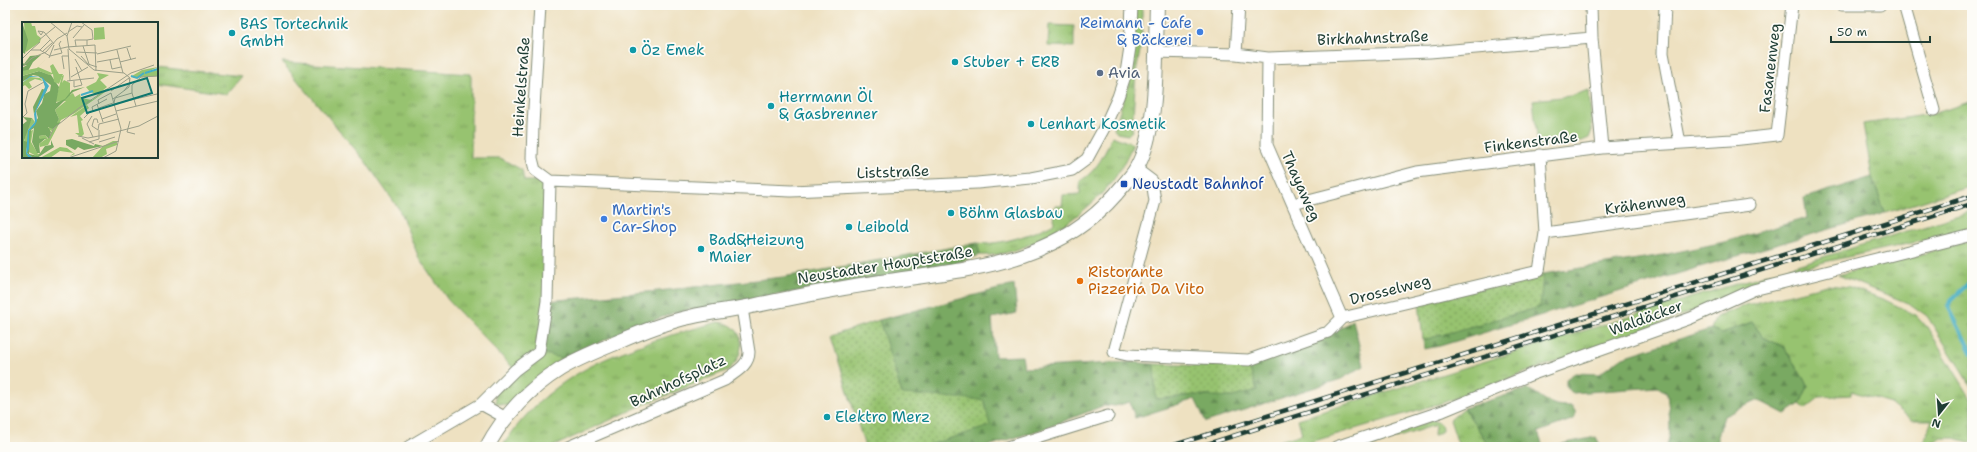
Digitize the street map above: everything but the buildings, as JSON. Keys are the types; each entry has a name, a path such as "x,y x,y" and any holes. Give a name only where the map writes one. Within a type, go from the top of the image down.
{"street":[{"name":"Heinkelstraße","path":"540,5 532,158 535,170 550,181"},
{"name":"Liststraße","path":"550,181 791,191 977,183 1031,178 1072,170 1087,159 1104,128 1118,97 1126,73 1129,53 1132,5"},
{"name":"Neustadter Hauptstraße","path":"487,447 506,418 535,388 560,369 631,336 689,317 742,308 844,287 981,267 1011,260 1037,250 1087,221 1105,206 1136,169 1150,130 1156,82 1155,52 1157,5"},
{"path":"1236,54 1239,5"},
{"path":"1592,5 1592,38 1602,148"},
{"path":"1665,5 1663,53 1680,143"},
{"name":"Fasanenweg","path":"1777,135 1792,5"},
{"path":"1842,5 1880,5"},
{"path":"1904,5 1934,110"},
{"name":"Birkhahnstraße","path":"1155,52 1236,54 1268,58 1430,52 1592,38"},
{"name":"Thayaweg","path":"1268,58 1267,145 1342,318"},
{"name":"Finkenstraße","path":"1293,204 1417,172 1602,148 1777,135"},
{"path":"1540,155 1544,233"},
{"name":"Drosselweg","path":"1136,169 1152,181 1155,202 1114,352 1127,355 1249,360 1328,332 1342,318 1539,271 1544,233"},
{"path":"408,447 480,404 515,370 539,352 547,301 550,181"},
{"name":"Krähenweg","path":"1544,233 1750,205"},
{"name":"Waldäcker","path":"1336,447 1442,411 1530,376 1691,318 1753,290 1972,235"},
{"name":"Bahnhofsplatz","path":"568,447 725,380 746,364 749,358 749,352 742,308"},
{"path":"480,404 506,418"},
{"path":"1008,447 1108,416"}],"green space":[{"path":"1136,5 1142,5 1142,40 1136,72 1132,131 1128,135 1117,133 1114,129 1130,79"},
{"path":"1049,25 1074,26 1074,47 1048,46"},
{"path":"282,62 471,74 471,158 500,158 522,170 524,181 550,181 547,301 564,359 508,406 496,403 495,388 515,370 448,300 419,258 399,209 365,161"},
{"path":"158,67 242,76 227,94 158,84"},
{"path":"1589,90 1592,130 1589,138 1582,141 1538,146 1533,100 1570,96"},
{"path":"1972,101 1972,186 1885,213 1872,177 1863,124 1933,114"},
{"path":"1112,136 1133,144 1114,179 1095,201 1081,213 1049,235 1031,244 1014,251 996,255 980,255 977,243 996,243 1006,241 1037,231 1054,223 1055,206 1062,206 1063,195 1080,194 1080,181 1086,177 1100,162"},
{"path":"1872,177 1885,213 1710,264 1440,346 1424,349 1423,340 1540,307 1543,274 1663,255 1724,242 1807,218 1804,198"},
{"path":"1972,211 1972,230 1824,262 1754,283 1691,312 1445,402 1294,447 1260,447 1302,434 1298,419"},
{"path":"1972,240 1972,387 1927,316 1910,304 1838,275"},
{"path":"977,243 980,255 949,266 676,312 620,333 564,359 539,352 547,301 658,291 783,277"},
{"path":"1543,274 1540,307 1423,340 1419,303"},
{"path":"1014,285 1017,313 992,318 995,357 1022,356 1024,368 1130,362 1154,364 1156,399 1195,395 1233,397 1257,390 1248,364 1322,340 1353,320 1364,366 1341,379 1206,422 1195,399 1135,418 1130,402 1115,406 1105,405 1049,427 985,447 922,447 989,426 902,394 879,320"},
{"path":"1827,285 1850,287 1885,300 1916,315 1927,327 1972,400 1972,443 1955,438 1941,438 1922,447 1932,420 1911,420 1890,403 1851,391 1851,395 1820,397 1805,409 1800,404 1808,386 1784,347 1763,337 1752,322 1722,333 1711,329 1716,317 1746,305"},
{"path":"879,320 902,394 984,400 990,426 922,447 865,447 831,336"},
{"path":"718,322 728,324 734,328 739,334 741,341 739,356 728,370 638,407 552,447 502,447 523,419 546,396 570,378 597,363 625,351"},
{"path":"1752,322 1763,337 1784,347 1808,386 1800,404 1785,414 1758,400 1724,416 1715,447 1665,447 1668,442 1670,429 1667,393 1658,387 1573,393 1566,388 1566,379 1575,373 1599,374 1623,357 1711,329 1722,333"},
{"path":"1154,364 1203,366 1248,364 1257,390 1233,397 1195,395 1156,399"},
{"path":"1527,389 1552,403 1560,406 1572,406 1576,413 1574,419 1538,432 1543,447 1490,447 1464,408"},
{"path":"1464,408 1490,447 1459,447 1450,420"},
{"path":"1433,420 1440,424 1442,429 1442,431 1434,436 1435,425 1369,447 1356,447"},
{"path":"1596,437 1601,447 1546,447"}],"waterway":[{"path":"1972,280 1951,300 1948,306 1972,354"}],"railway":[{"path":"1168,447 1972,196"},
{"path":"1198,447 1972,204"}],"place":[{"name":"Reimann - Cafe & Bäckerei","path":"1200,32"},
{"name":"BAS Tortechnik GmbH","path":"232,33"},
{"name":"Öz Emek","path":"633,50"},
{"name":"Stuber + ERB","path":"955,62"},
{"name":"Avia","path":"1100,73"},
{"name":"Herrmann Öl & Gasbrenner","path":"771,106"},
{"name":"Lenhart Kosmetik","path":"1031,124"},
{"name":"Neustadt Bahnhof","path":"1124,184"},
{"name":"Böhm Glasbau","path":"951,213"},
{"name":"Martin's Car-Shop","path":"604,219"},
{"name":"Leibold","path":"849,227"},
{"name":"Bad&Heizung Maier","path":"701,249"},
{"name":"Ristorante Pizzeria Da Vito","path":"1080,281"},
{"name":"Elektro Merz","path":"827,417"}]}
